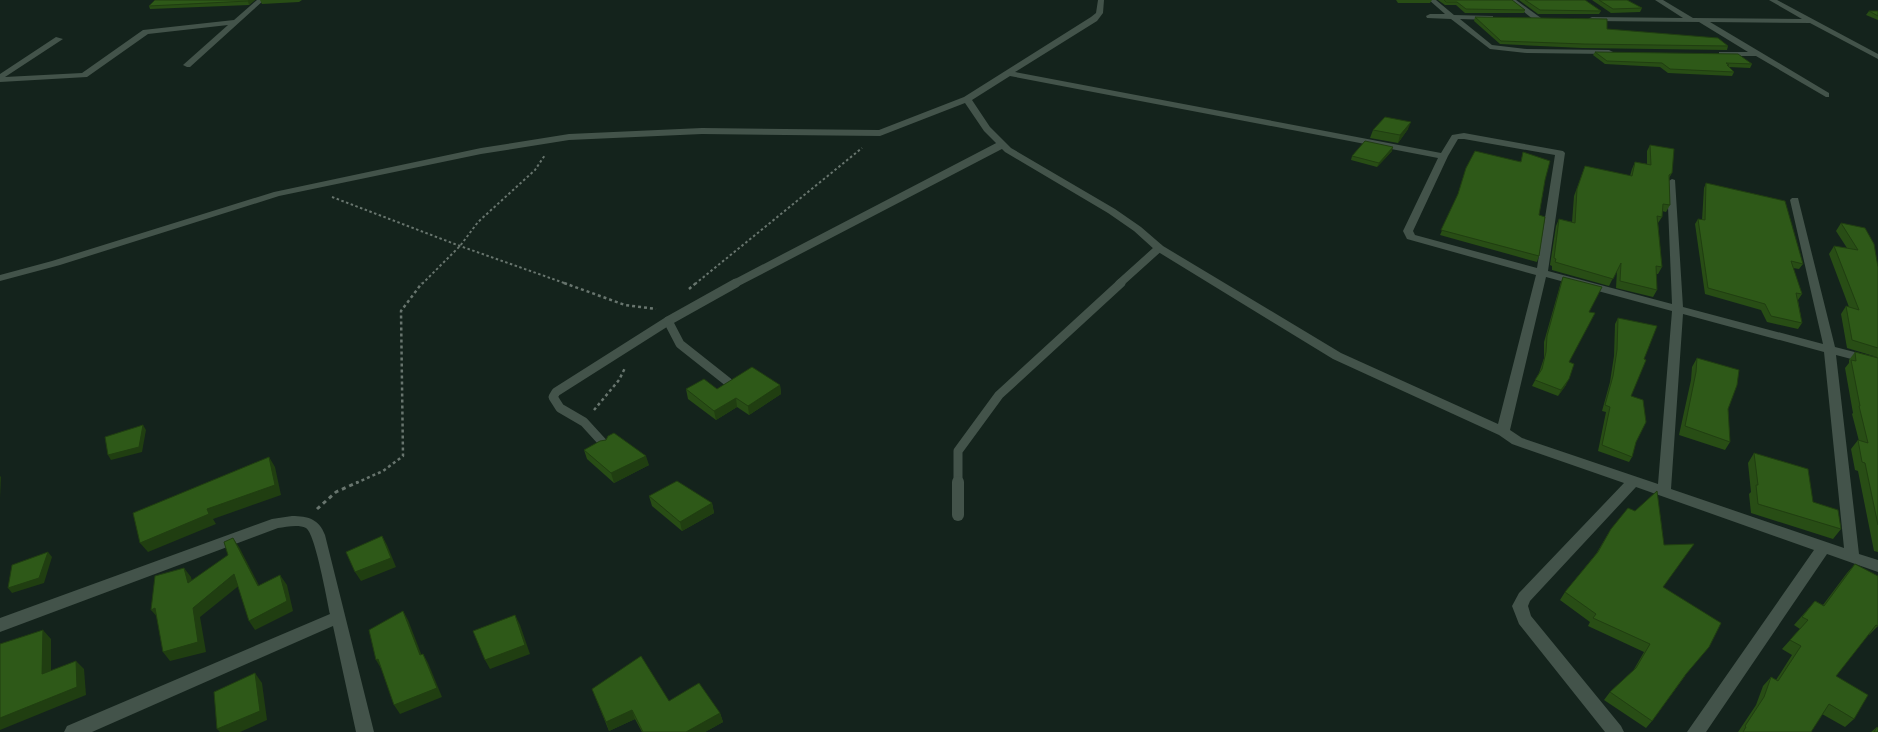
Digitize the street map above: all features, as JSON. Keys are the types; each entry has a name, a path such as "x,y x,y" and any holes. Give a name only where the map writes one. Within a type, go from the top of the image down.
{"street":[{"path":"187,65 261,0"},
{"path":"0,278 56,263 277,194 481,151 569,137 702,131 880,133 967,98 1009,73 1094,19 1099,13 1101,0"},
{"path":"1432,0 1490,47 1495,49 1527,52 1614,52"},
{"path":"1512,0 1541,18 1523,18"},
{"path":"1658,0 1757,54 1826,95"},
{"path":"1772,0 1878,57"},
{"path":"1602,12 1613,19"},
{"path":"1430,16 1496,18"},
{"path":"1584,19 1811,21"},
{"path":"0,79 84,75 146,32 237,22"},
{"path":"0,79 59,39"},
{"path":"1868,51 1878,51"},
{"path":"1718,54 1757,54"},
{"path":"1009,73 1443,156"},
{"path":"967,98 982,122 1002,145 1029,163 1077,190 1148,237 1159,248 1337,356 1504,432 1517,441 1878,566"},
{"path":"1504,432 1504,425 1542,273 1560,153 1464,136 1456,137 1443,156 1408,231 1411,237 1542,273 1878,362"},
{"path":"1664,491 1678,309 1672,182"},
{"path":"1795,200 1830,350 1852,557"},
{"path":"1615,732 1524,619 1520,606 1524,597 1634,481"},
{"path":"0,625 277,523 292,521 307,522 314,528 322,547 365,732"},
{"path":"1696,732 1824,547"},
{"path":"73,732 338,617"}],"lane":[{"path":"605,445 584,422 560,408 553,397 556,392 668,321 780,260 1002,145"},
{"path":"958,515 958,451 974,426 999,395 1159,248"},
{"path":"668,321 680,344 728,382"}],"path":[{"path":"689,290 880,133"},
{"path":"307,522 319,506 338,492 376,474 399,461 403,456 401,311 425,280 460,246 478,222 535,170 544,158 550,140"},
{"path":"308,187 460,246 625,305 659,309"}],"building":[{"path":"155,0 249,0 149,6"},
{"path":"1444,0 1512,0 1525,10 1466,9 1457,2 1446,2"},
{"path":"1525,0 1585,0 1601,11 1540,10"},
{"path":"1599,0 1627,0 1642,8 1613,9"},
{"path":"1869,11 1878,11 1878,16"},
{"path":"1475,17 1607,19 1607,29 1718,38 1728,46 1501,41"},
{"path":"1595,52 1738,54 1752,64 1726,63 1734,72 1670,69 1662,63 1607,61"},
{"path":"1385,117 1411,122 1400,135 1373,130"},
{"path":"1365,141 1393,147 1379,163 1352,156"},
{"path":"1650,145 1674,149 1672,173 1669,175 1670,205 1663,204 1662,217 1657,216 1662,267 1656,266 1657,290 1620,281 1621,263 1613,279 1555,262 1556,259 1554,258 1559,219 1575,223 1577,189 1585,166 1632,176 1635,162 1651,165"},
{"path":"1475,151 1521,162 1523,152 1550,161 1539,215 1545,217 1539,256 1441,230 1458,194 1466,168"},
{"path":"1706,183 1785,201 1803,264 1791,261 1802,294 1796,293 1802,323 1771,316 1765,304 1708,288 1698,219 1705,220"},
{"path":"1841,223 1865,228 1874,244 1878,267 1878,348 1852,340 1846,306 1859,310 1834,246 1858,250"},
{"path":"1563,277 1602,287 1589,312 1595,313 1569,362 1574,364 1569,379 1561,390 1535,380 1542,369 1546,352 1547,336"},
{"path":"1618,318 1657,326 1644,359 1646,360 1631,396 1643,400 1646,422 1636,442 1632,457 1602,445 1610,407 1605,405 1613,376 1617,350"},
{"path":"1855,352 1878,358 1878,525 1865,463 1862,462 1858,440 1868,443 1859,406 1851,360 1856,361"},
{"path":"1697,358 1739,370 1737,385 1728,409 1730,442 1685,426 1696,372"},
{"path":"752,367 780,385 748,406 736,398 714,411 686,389 704,379 717,389"},
{"path":"143,425 139,447 108,455 105,437"},
{"path":"614,433 646,456 611,473 584,450 600,441 606,440 608,436"},
{"path":"1754,453 1808,469 1813,502 1838,510 1841,529 1758,504 1756,485 1758,485"},
{"path":"269,457 275,485 207,509 209,514 140,543 133,513"},
{"path":"677,481 712,503 680,522 649,496"},
{"path":"1657,491 1664,545 1694,544 1663,587 1721,623 1709,647 1686,674 1652,721 1610,692 1636,668 1650,644 1593,618 1596,614 1565,592 1598,552 1611,529 1628,508 1635,511"},
{"path":"382,536 391,558 355,572 346,552"},
{"path":"233,538 258,586 280,575 287,601 249,621 234,574 193,608 198,642 163,652 155,608 151,610 155,576 184,568 188,583 228,555 224,542"},
{"path":"48,552 39,578 8,588 12,565"},
{"path":"1855,564 1878,576 1878,626 1876,625 1836,676 1868,695 1854,719 1829,704 1811,732 1743,732 1746,727 1745,726 1764,697 1771,677 1778,681 1801,646 1790,640 1808,620 1802,617 1815,601 1824,606"},
{"path":"403,611 420,655 423,654 437,688 394,705 378,659 376,660 369,630"},
{"path":"515,615 525,645 485,660 473,631"},
{"path":"43,630 42,674 76,661 77,687 0,718 0,644"},
{"path":"641,656 669,701 699,683 720,713 686,732 643,732 632,710 606,722 592,689"},
{"path":"255,673 260,711 217,729 214,692"},
{"path":"1877,727 1878,732 1874,732"}]}
